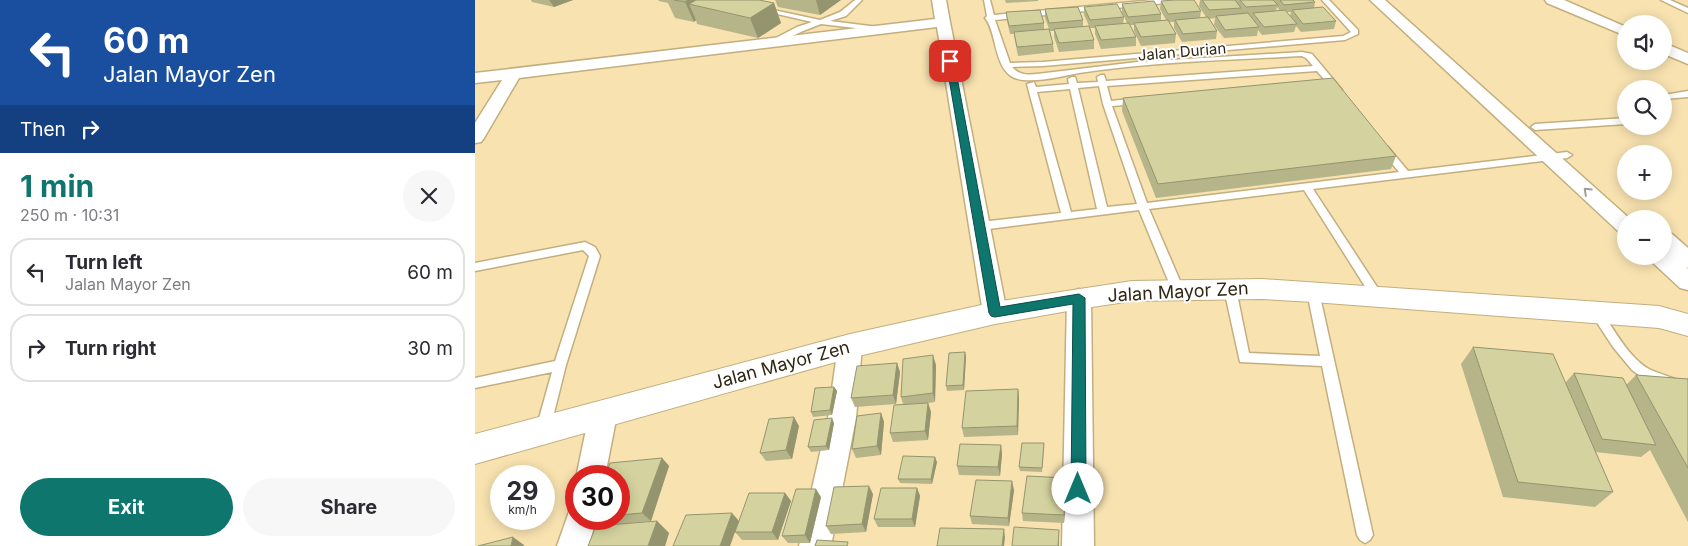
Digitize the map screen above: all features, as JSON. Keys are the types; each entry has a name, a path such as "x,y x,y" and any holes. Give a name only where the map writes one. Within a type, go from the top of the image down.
{"street":[{"path":"939,0 981,226 995,313"},
{"path":"1377,0 1559,156 1628,210"},
{"path":"1390,0 1535,127 1559,156 1617,217"},
{"path":"1553,0 1617,28"},
{"path":"475,78 943,22"},
{"path":"1672,52 1688,59"},
{"path":"475,138 514,73"},
{"path":"1672,246 1688,260"},
{"path":"1669,265 1688,282"},
{"name":"Jalan Mayor Zen","path":"475,449 850,346 995,313 1079,298 1132,292 1231,289 1313,292 1681,317"},
{"path":"1078,546 1079,298"},
{"path":"815,546 842,418 850,346"},
{"path":"592,465 603,415"},
{"path":"573,546 578,530"}],"lane":[{"path":"775,42 800,29 843,14 859,0"},
{"path":"987,0 989,18 1013,73 1029,77 1100,68 1228,57 1302,54 1309,56 1321,68 1328,84 1345,99"},
{"path":"989,18 1176,0"},
{"name":"Jalan Durian","path":"1008,65 1043,64 1345,38 1355,32 1325,0"},
{"path":"1664,0 1688,11"},
{"path":"753,8 820,22 881,29"},
{"path":"1100,68 1107,104 1143,207 1178,290"},
{"path":"1033,90 1103,83 1321,68"},
{"path":"1069,72 1074,86 1103,211"},
{"path":"1029,77 1067,216"},
{"path":"1672,96 1688,94"},
{"path":"1107,104 1146,100"},
{"path":"1535,127 1617,122"},
{"path":"1382,145 1406,176"},
{"path":"981,226 1559,156"},
{"path":"1307,187 1377,296"},
{"path":"475,268 585,246 595,256 560,366 542,431"},
{"path":"1231,289 1244,358 1327,360"},
{"path":"1313,292 1365,535"},
{"path":"1596,312 1635,365 1646,373 1675,383 1688,392"},
{"path":"475,383 560,366"}],"building":[{"path":"696,0 759,0 774,3 750,18 689,4"},
{"path":"1194,0 1201,11 1168,14 1161,1"},
{"path":"1202,0 1235,0 1241,8 1209,10"},
{"path":"1240,0 1273,0 1278,5 1246,7"},
{"path":"1280,0 1313,0 1315,2 1284,5"},
{"path":"1154,1 1161,14 1128,17 1122,4"},
{"path":"1117,4 1124,17 1090,20 1084,7"},
{"path":"1078,7 1083,20 1049,23 1045,9"},
{"path":"1323,7 1336,21 1303,24 1292,10"},
{"path":"1040,10 1044,23 1009,26 1006,12"},
{"path":"1285,10 1297,24 1264,27 1253,13"},
{"path":"1248,13 1259,27 1225,30 1216,16"},
{"path":"1208,17 1217,31 1183,34 1175,20"},
{"path":"1168,20 1176,34 1141,37 1134,23"},
{"path":"1129,23 1136,37 1101,40 1095,26"},
{"path":"1089,26 1094,40 1059,43 1054,29"},
{"path":"1049,29 1053,44 1017,47 1014,32"},
{"path":"1333,78 1396,156 1158,184 1123,98"},
{"path":"1473,347 1553,354 1613,492 1518,482"},
{"path":"965,352 963,385 946,386 949,353"},
{"path":"933,355 933,393 901,397 903,359"},
{"path":"897,363 893,395 851,398 857,366"},
{"path":"1574,373 1623,378 1656,445 1602,439"},
{"path":"1636,375 1688,379 1688,468"},
{"path":"834,387 830,410 811,412 815,388"},
{"path":"1018,389 1017,426 962,428 966,391"},
{"path":"928,403 925,431 890,433 894,405"},
{"path":"881,413 877,446 852,449 857,416"},
{"path":"794,417 786,450 760,453 769,419"},
{"path":"832,418 826,446 808,447 814,420"},
{"path":"1022,443 1044,443 1042,468 1019,467"},
{"path":"960,444 1001,445 998,467 957,466"},
{"path":"903,456 935,457 931,479 898,479"},
{"path":"662,458 642,513 630,514 630,465 609,465 610,463"},
{"path":"1027,476 1067,478 1064,515 1022,513"},
{"path":"976,480 1012,481 1008,518 970,516"},
{"path":"869,486 862,524 826,526 834,487"},
{"path":"881,488 917,488 912,519 874,519"},
{"path":"796,489 816,489 805,535 782,536"},
{"path":"749,493 785,493 772,532 735,532"},
{"path":"732,513 720,546 673,546 686,515"},
{"path":"657,521 648,546 588,546 594,530 630,530 630,523"},
{"path":"1014,527 1059,530 1058,546 1012,546"},
{"path":"940,528 1004,529 1002,546 937,546"},
{"path":"513,537 511,546 478,546"},
{"path":"817,540 848,542 847,546 815,546"}],"route":[{"path":"950,61 981,226 995,313 1079,298 1078,489"}]}
